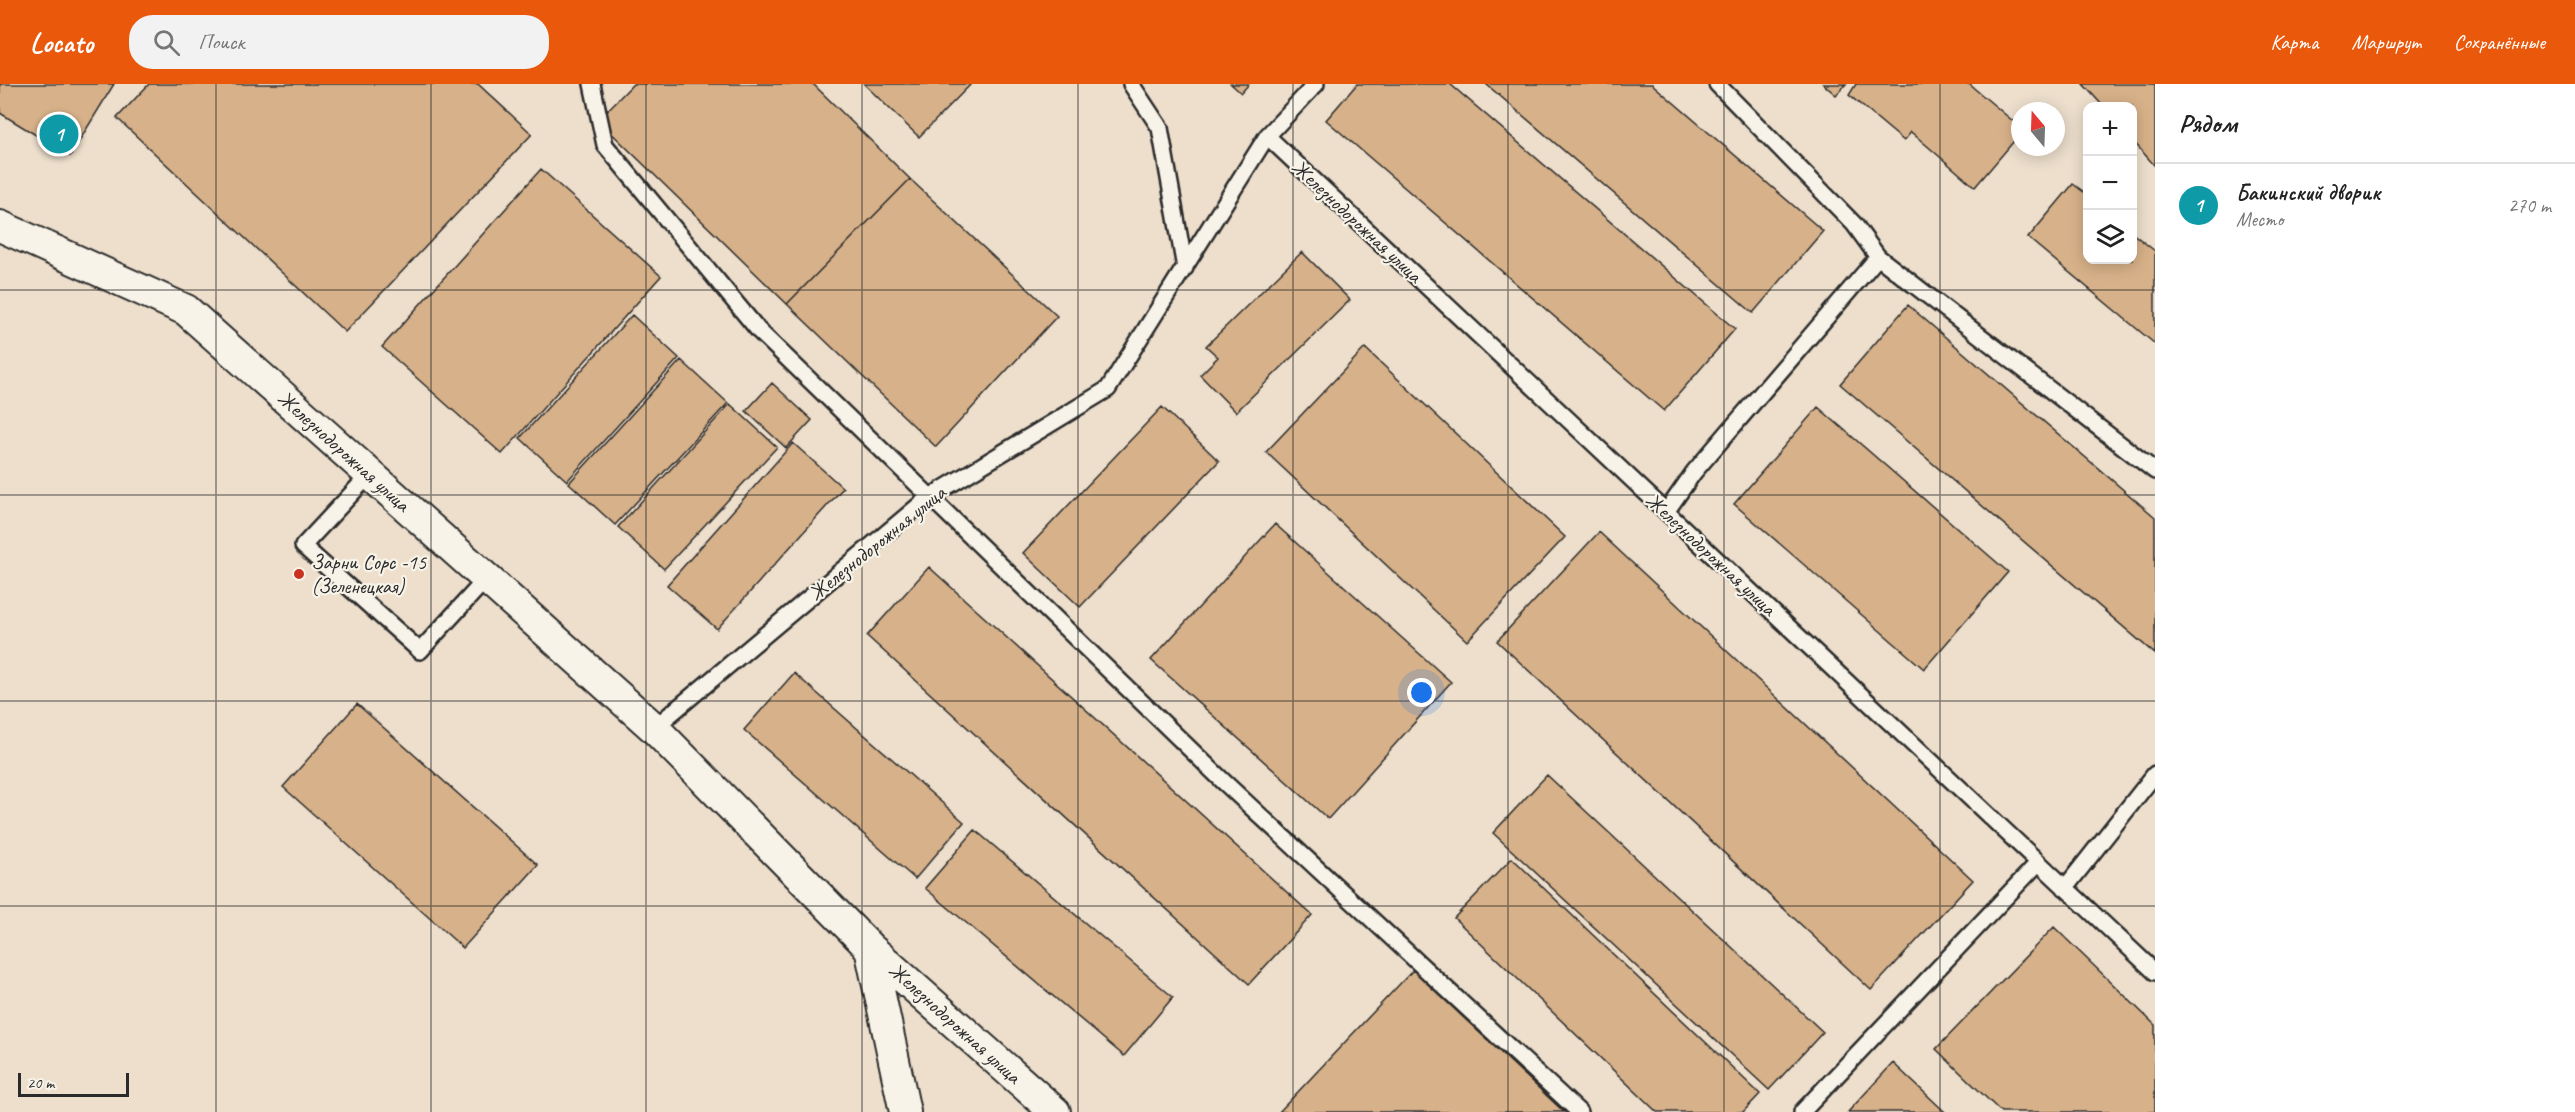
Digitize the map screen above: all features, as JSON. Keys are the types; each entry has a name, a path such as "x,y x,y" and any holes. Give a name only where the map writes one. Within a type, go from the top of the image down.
{"street":[{"name":"Железнодорожная улица","path":"0,226 186,310 654,728 870,948 1055,1112"},
{"path":"870,948 905,1112"}],"lane":[{"path":"592,84 605,145 759,331 928,498 1222,781 1579,1112"},
{"path":"1131,84 1160,128 1185,268"},
{"name":"Железнодорожная улица","path":"654,728 928,498 1108,389 1267,136 1316,84"},
{"path":"1717,84 1854,224 1878,257 2155,471"},
{"name":"Железнодорожная улица","path":"1267,136 2155,972"},
{"path":"1666,512 1694,472 1878,257"},
{"path":"370,474 303,546 420,651 487,578"},
{"path":"2065,888 2155,774"},
{"path":"1802,1112 2038,862"}],"building":[{"path":"0,84 114,84 70,156 0,113"},
{"path":"149,84 478,84 532,134 345,332 117,118"},
{"path":"633,84 813,84 910,179 787,304 598,120"},
{"path":"864,84 971,84 919,137"},
{"path":"1231,84 1249,84 1241,93"},
{"path":"1357,84 1450,84 1735,329 1664,411 1326,120"},
{"path":"1486,84 1652,84 1823,231 1753,313"},
{"path":"1823,84 1846,84 1836,95"},
{"path":"1856,84 1969,84 2011,119 2011,145 1975,187 1911,132 1904,141 1849,95"},
{"path":"2083,84 2155,84 2155,166 2137,146 2137,102 2099,102"},
{"path":"541,169 661,276 502,454 382,347"},
{"path":"910,179 1057,316 936,447 787,304"},
{"path":"2073,184 2083,191 2083,264 2137,264 2137,237 2155,251 2155,344 2028,238"},
{"path":"1302,252 1350,300 1236,412 1200,375 1218,357 1206,346"},
{"path":"1908,305 2155,517 2155,654 1840,384"},
{"path":"632,315 679,358 567,481 520,438"},
{"path":"1365,348 1565,537 1467,641 1266,452"},
{"path":"681,360 728,403 615,525 569,483"},
{"path":"772,383 812,420 786,448 746,411"},
{"path":"730,404 777,447 664,569 618,527"},
{"path":"1162,407 1219,461 1080,607 1023,553"},
{"path":"1818,407 2008,572 1924,669 1734,504"},
{"path":"793,443 843,488 717,629 667,585"},
{"path":"1275,524 1451,682 1328,819 1151,660"},
{"path":"1599,532 1973,880 1871,990 1497,641"},
{"path":"929,567 1312,915 1249,984 867,636"},
{"path":"794,673 964,822 915,879 744,730"},
{"path":"357,704 538,865 463,948 283,787"},
{"path":"1547,775 1823,1032 1769,1090 1493,833"},
{"path":"975,830 1173,997 1124,1056 925,888"},
{"path":"1512,858 1760,1094 1743,1112 1657,1112 1454,918"},
{"path":"2054,927 2155,1025 2155,1112 2001,1112 1936,1049"},
{"path":"1413,970 1564,1112 1279,1112"},
{"path":"1893,1063 1945,1112 1848,1112"}],"place":[{"name":"Бакинский дворик","path":"59,134"},
{"name":"Зарни Сорс -15 (Зеленецкая)","path":"299,574"}]}
